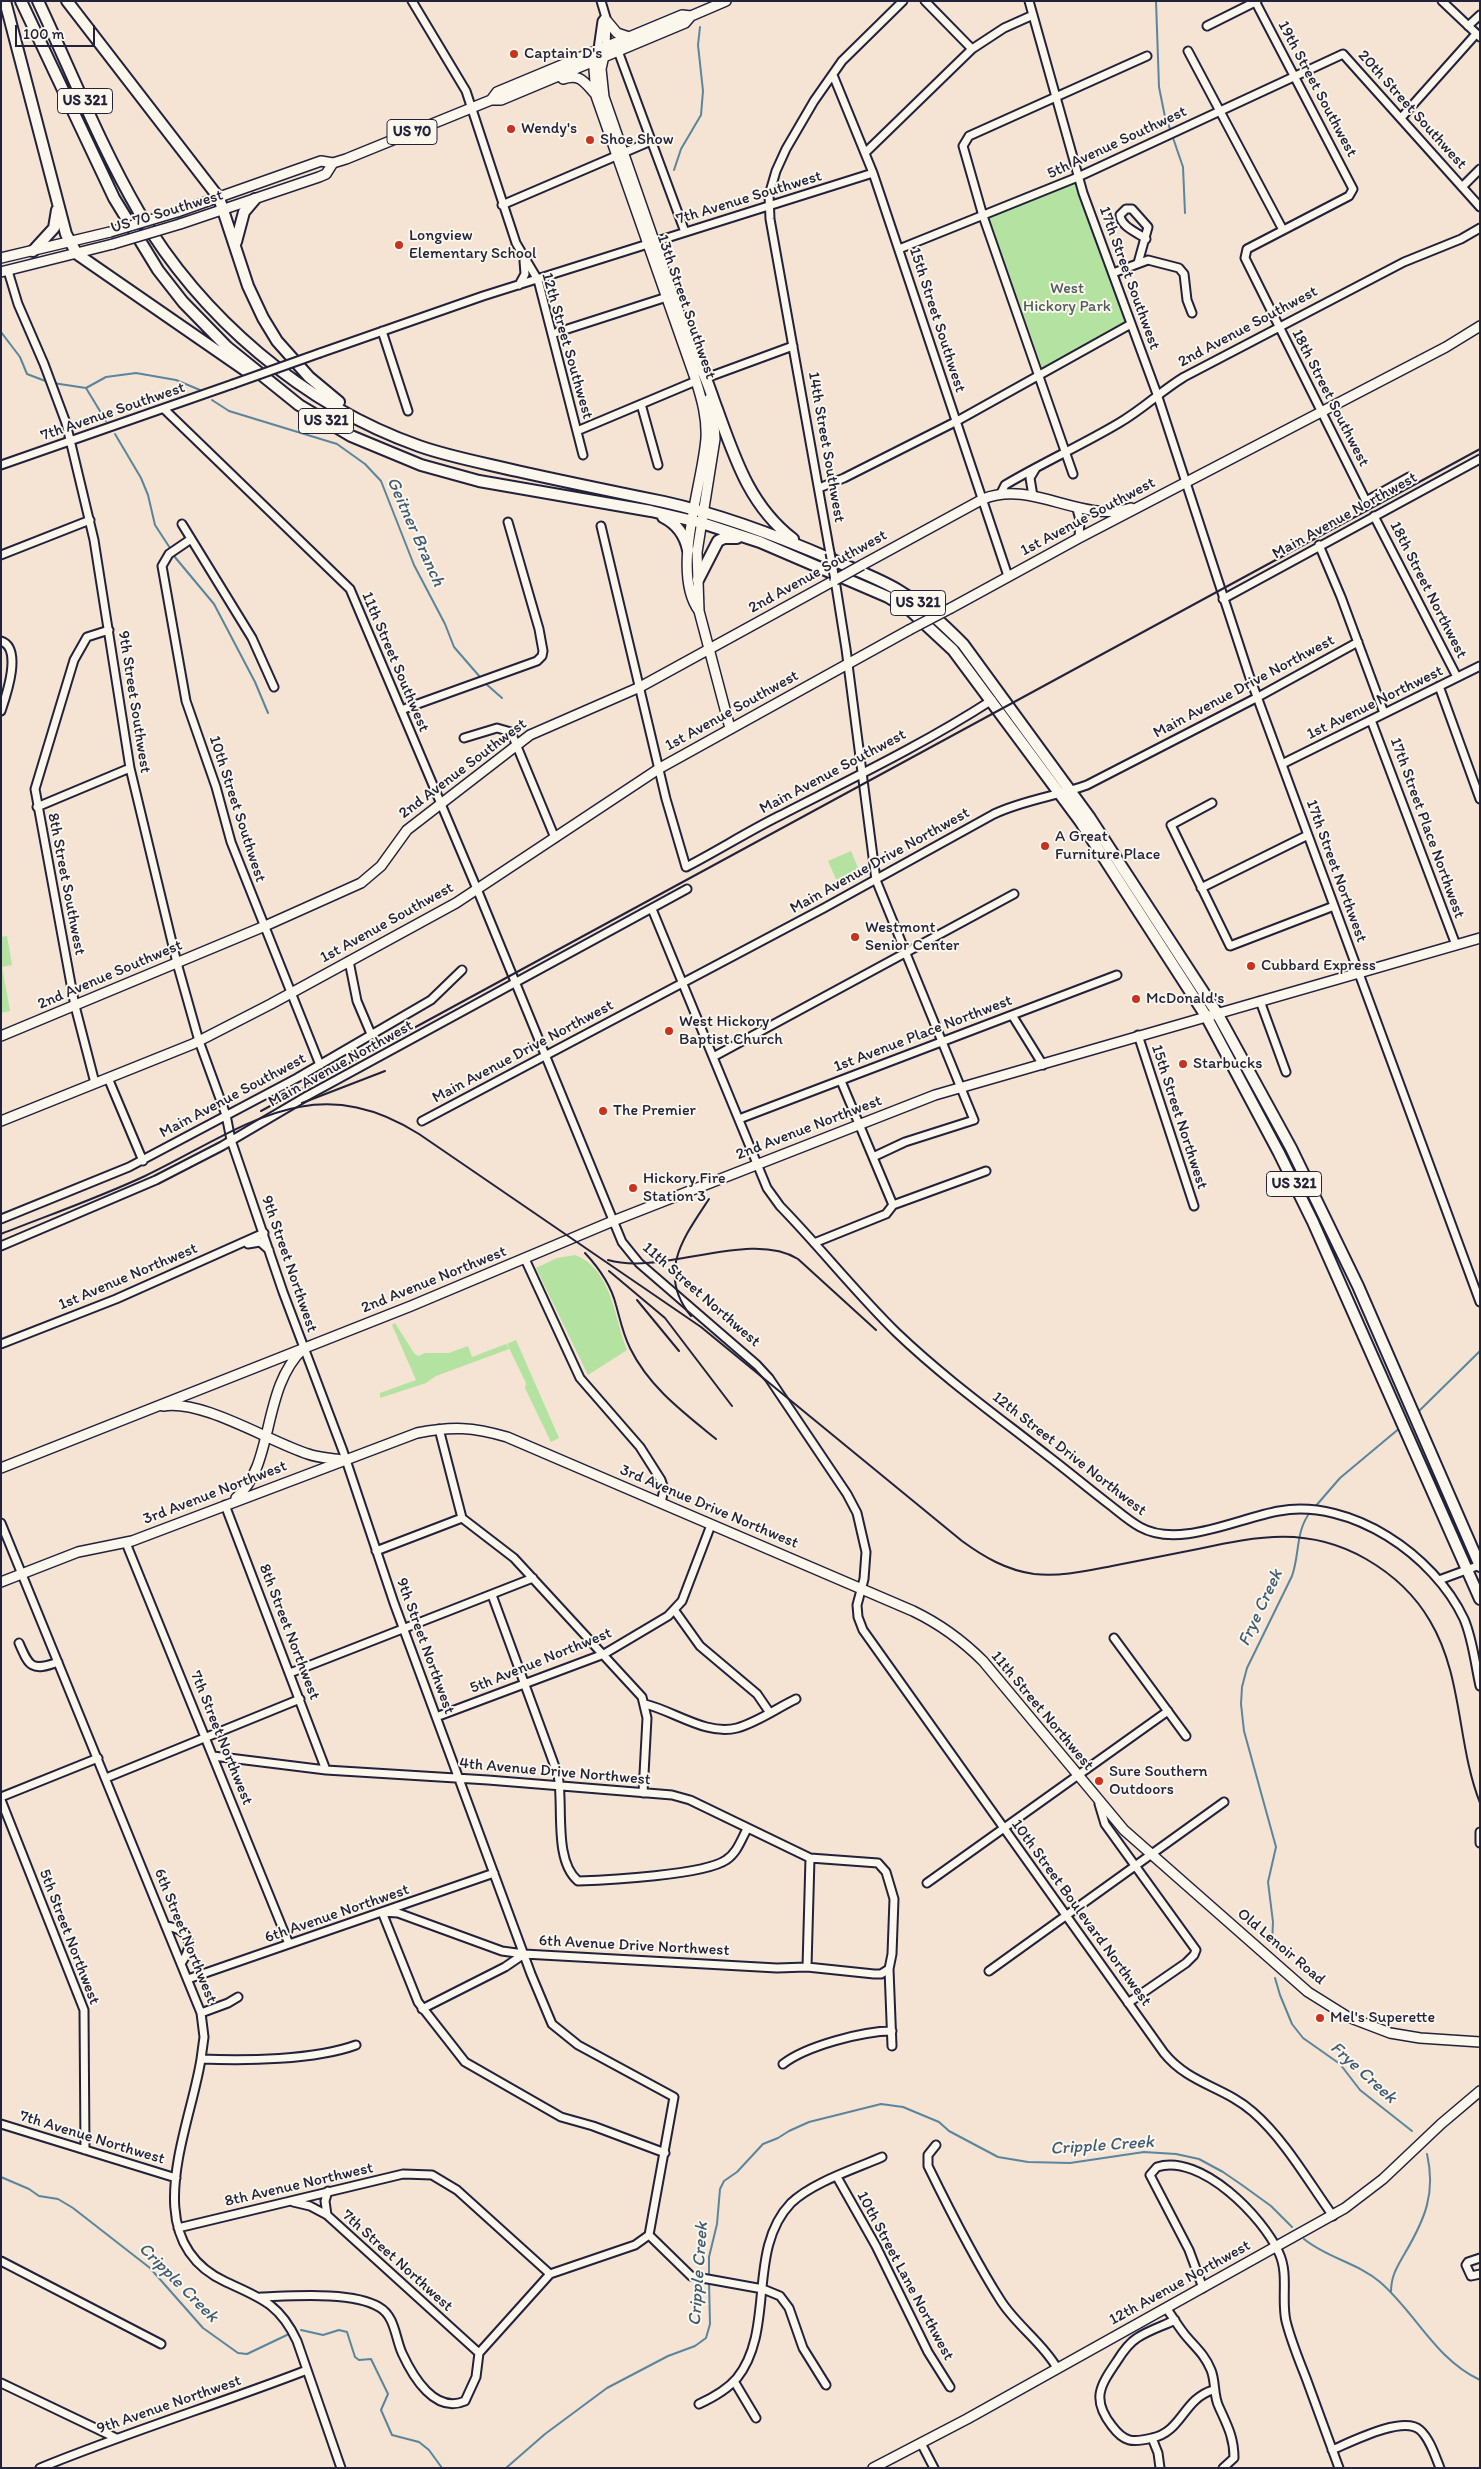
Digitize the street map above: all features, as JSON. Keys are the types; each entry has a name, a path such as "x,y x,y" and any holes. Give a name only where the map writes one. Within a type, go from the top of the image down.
{"highway":[{"path":"5,1 52,185 70,243 77,254 281,395 299,404"},
{"name":"US 321","path":"21,1 114,198 158,270 193,313 227,347 299,404 352,436 421,466 479,481 651,511 697,522 760,542 869,588 911,611 953,650 1066,793 1149,906 1217,1013 1291,1148 1358,1286 1480,1565"},
{"name":"US 321","path":"38,1 132,200 171,259 205,300 260,353 313,392 381,430 440,452 484,464 699,510 806,548 897,589 942,623 963,644 991,680 1066,793 1206,1016 1279,1153 1317,1230 1480,1599"},
{"path":"67,1 219,198 248,286 272,333 293,360 326,392 353,411 387,428 435,447 440,452"},
{"path":"34,251 50,235 56,224 57,211 52,185"},
{"path":"235,243 244,212 255,199"},
{"path":"698,363 701,379 735,459 755,500 777,527 806,548"},
{"path":"651,511 678,528 685,539 688,550"},
{"path":"698,580 718,541 731,537 760,542"}],"main road":[{"name":"US 70 Southwest","path":"491,100 497,92 601,53 618,51 685,23 691,16 726,1"},
{"name":"US 70 Southwest","path":"1,258 110,232 219,198 321,161 332,163 491,100 501,100 601,53 629,37 682,15 691,16"},
{"path":"606,19 620,35 629,37"},
{"name":"13th Street Southwest","path":"601,53 594,76 596,96 620,154 701,379 706,429 699,510 688,550 690,589 694,605 699,612"},
{"name":"13th Street Southwest","path":"601,53 603,89 620,154"},
{"path":"522,91 532,91 572,76 587,83 596,96"},
{"name":"US 70 Southwest","path":"5,271 113,244 224,210 326,174 332,163"},
{"name":"13th Street Southwest","path":"671,296 698,363 714,424 714,450 699,510"},
{"name":"1st Avenue Southwest","path":"1,1121 198,1041 349,961 477,889 660,768 730,728 1008,576 1446,347 1480,326"},
{"name":"2nd Avenue Southwest","path":"1,1036 265,926 364,881 380,866 407,830 517,743 544,727 640,687 983,499 1001,493 1033,496 1077,509 1109,513 1130,509 1152,500"},
{"name":"13th Street Southwest","path":"697,522 699,612 730,728"},
{"name":"2nd Avenue Northwest","path":"1,1468 156,1408 170,1400 525,1259 613,1221 858,1124 961,1087 1480,938"},
{"path":"225,1505 237,1498 250,1482 282,1378 292,1361 304,1348"},
{"path":"156,1408 176,1405 198,1408 307,1454 345,1460"},
{"name":"3rd Avenue Drive Northwest","path":"439,1429 471,1428 507,1437 928,1618 960,1639"},
{"name":"3rd Avenue Northwest","path":"1,1582 78,1552 126,1543 417,1433 439,1429"},
{"name":"11th Street Northwest","path":"960,1639 998,1678 1100,1804"},
{"name":"Old Lenoir Road","path":"1100,1804 1151,1855 1288,1975 1335,2010 1364,2024 1404,2036 1480,2042"},
{"name":"12th Avenue Northwest","path":"873,2468 1333,2216 1369,2191 1441,2124 1480,2091"}],"street":[{"name":"13th Street Southwest","path":"601,1 606,19 601,53"},
{"name":"14th Street Southwest","path":"873,1157 906,1142 974,1120 876,880 830,553 769,205 770,187 782,156 814,101 859,43 903,1"},
{"path":"925,1 972,49"},
{"name":"17th Street Southwest","path":"1029,1 1078,177 1157,394 1184,483 1220,590"},
{"path":"1401,118 1478,35 1442,1"},
{"name":"12th Street Southwest","path":"414,2 463,85 472,108 502,206 523,256 538,280 583,455"},
{"path":"1207,26 1256,2"},
{"name":"19th Street Southwest","path":"1256,2 1353,189 1349,196 1283,230"},
{"path":"866,152 972,49 1004,28 1033,15"},
{"path":"1468,26 1480,15"},
{"path":"618,51 685,232"},
{"path":"1188,51 1283,230"},
{"name":"5th Avenue Southwest","path":"900,249 1078,177 1343,54"},
{"name":"20th Street Southwest","path":"1343,54 1480,207"},
{"path":"1073,474 983,216 963,151 964,143 969,136 1056,98 1063,92 1147,56"},
{"name":"15th Street Southwest","path":"833,75 866,152 900,249 1008,576"},
{"path":"502,206 651,141"},
{"path":"1462,187 1480,168"},
{"name":"7th Avenue Southwest","path":"1,465 71,442 382,331 519,285 873,173"},
{"path":"1138,264 1146,239 1148,231 1146,223 1132,209 1126,209 1120,215 1121,219 1134,233 1146,239"},
{"name":"2nd Avenue Southwest","path":"1001,493 1005,485 1037,466 1120,423 1145,406 1157,394 1184,377 1404,262 1455,242 1480,228"},
{"name":"18th Street Southwest","path":"1283,230 1247,250 1245,258 1366,501 1409,477"},
{"path":"519,285 526,272 523,256"},
{"path":"1113,273 1153,261 1182,270 1185,278 1186,300 1192,313"},
{"name":"9th Street Southwest","path":"5,271 59,401 71,442 90,520 130,768 177,963 198,1041 226,1115 231,1140"},
{"path":"552,334 671,296"},
{"path":"818,488 844,478 957,421 1131,324"},
{"path":"382,331 408,411"},
{"path":"577,431 701,379 793,346"},
{"path":"641,404 658,465"},
{"name":"11th Street Southwest","path":"164,409 345,581 356,600 515,984"},
{"name":"Main Avenue Northwest","path":"1223,599 1480,458"},
{"path":"1033,496 1030,478 1037,466"},
{"path":"1077,509 1080,520 1080,538"},
{"name":"18th Street Northwest","path":"1374,516 1457,677"},
{"path":"1,555 90,520"},
{"path":"401,710 537,661 542,656 543,651 539,629 508,522"},
{"path":"182,524 252,638 274,687"},
{"path":"601,526 660,768"},
{"name":"10th Street Southwest","path":"191,539 169,554 164,560 162,571 186,701 216,787 231,842 320,1065"},
{"path":"1319,546 1358,642 1384,713"},
{"name":"17th Street Northwest","path":"1220,590 1480,1302"},
{"name":"8th Street Southwest","path":"95,1083 75,1006 37,807 36,784 53,736 74,660 87,637 109,630"},
{"path":"1,641 5,642 8,648 12,668 1,711"},
{"name":"Main Avenue Drive Northwest","path":"422,1121 876,880 1002,810 1066,793 1133,762 1258,698 1358,642"},
{"name":"1st Avenue Northwest","path":"1282,764 1480,666"},
{"path":"1439,686 1478,786 1480,799"},
{"name":"Main Avenue Southwest","path":"660,768 686,867 949,726 992,700"},
{"name":"17th Street Place Northwest","path":"1371,720 1456,945"},
{"path":"464,738 502,728 511,732 556,838"},
{"path":"37,807 130,768"},
{"path":"1212,803 1171,825 1230,946 1334,906"},
{"path":"1201,888 1308,835"},
{"name":"Main Avenue Northwest","path":"1,1246 156,1180 278,1115 307,1096 687,889"},
{"path":"714,1057 1014,894"},
{"name":"12th Street Drive Northwest","path":"652,909 757,1164 774,1199 913,1348 1139,1527 1161,1534 1177,1534 1194,1532 1278,1511 1306,1508 1320,1509 1348,1516 1372,1528 1412,1556 1439,1580 1455,1602 1467,1627 1480,1686"},
{"path":"349,961 357,1001 371,1034"},
{"name":"Main Avenue Southwest","path":"1,1219 143,1161 320,1065 432,1000 462,970"},
{"name":"1st Avenue Place Northwest","path":"739,1119 1117,975"},
{"name":"11th Street Northwest","path":"515,984 622,1242 639,1263 758,1365 847,1494 857,1512 865,1542 866,1568 862,1589"},
{"path":"1260,1001 1286,1072"},
{"path":"1012,1016 1043,1065"},
{"name":"15th Street Northwest","path":"1138,1035 1194,1206"},
{"path":"108,1078 143,1161"},
{"path":"841,1081 893,1206"},
{"name":"9th Street Northwest","path":"231,1140 376,1551 458,1778 548,2018 558,2031 578,2045 674,2097 665,2153"},
{"path":"814,1243 886,1214 893,1206 986,1171"},
{"name":"1st Avenue Northwest","path":"1,1344 116,1299 264,1233"},
{"path":"233,1247 258,1242 269,1250"},
{"path":"525,1259 584,1384 640,1447 661,1480 664,1489 661,1503"},
{"path":"439,1429 462,1518 502,1546 604,1654 646,1704 643,1793"},
{"name":"8th Street Northwest","path":"225,1505 326,1770"},
{"path":"376,1551 462,1518"},
{"name":"6th Street Northwest","path":"1,1523 182,1962 201,2013 204,2037 201,2059 176,2178 173,2204 178,2228 190,2252 205,2269 224,2282 261,2297 276,2309 287,2322 297,2340 341,2468"},
{"name":"5th Avenue Northwest","path":"436,1717 604,1654 675,1610 686,1591 711,1525"},
{"name":"7th Street Northwest","path":"126,1543 289,1944"},
{"path":"1439,1580 1480,1565"},
{"path":"290,1673 533,1578"},
{"name":"10th Street Boulevard Northwest","path":"862,1589 857,1605 858,1617 863,1630 1161,2049 1179,2069 1190,2077 1240,2103 1263,2122 1333,2216"},
{"path":"492,1595 560,1786 562,1847 570,1872 578,1881 685,1871 716,1865 733,1855 748,1829"},
{"path":"675,1610 700,1646 757,1694 770,1712"},
{"path":"1114,1638 1186,1736"},
{"path":"19,1643 27,1662 36,1667 48,1666 58,1662"},
{"path":"106,1778 300,1699"},
{"path":"646,1704 719,1728 736,1728 796,1699"},
{"path":"927,1883 1168,1711"},
{"name":"4th Avenue Drive Northwest","path":"213,1756 326,1770 458,1778 672,1795 690,1800 810,1858 872,1861 881,1865 891,1884 894,1899 892,1954 889,1970"},
{"path":"1,1799 98,1758"},
{"name":"5th Street Northwest","path":"1,1799 84,2010 85,2150"},
{"path":"989,1971 1224,1802"},
{"name":"11th Street Northwest","path":"1100,1804 1105,1824 1195,1947 1196,1953 1181,1967 1128,2003"},
{"path":"1480,1832 1480,1843"},
{"path":"807,1967 810,1858"},
{"name":"6th Avenue Northwest","path":"188,1979 494,1873"},
{"path":"261,2297 338,2297 371,2303 386,2312 391,2319 406,2361 433,2398 439,2402 452,2405 464,2401 470,2392 476,2377 479,2353 550,2274 635,2245 649,2235 665,2153 593,2126 561,2117 476,2070 462,2059 422,2009 382,1912"},
{"name":"6th Avenue Drive Northwest","path":"382,1912 398,1913 502,1951 524,1954 777,1968 807,1967 874,1974 881,1974 889,1970"},
{"path":"167,1926 177,1928 184,1933 188,1941 187,1954 182,1962"},
{"path":"422,2009 505,1967 524,1954"},
{"path":"889,1970 892,2046"},
{"path":"201,2013 228,2003 238,1997"},
{"path":"783,2064 792,2057 830,2044 878,2031 892,2031"},
{"path":"201,2059 261,2059 333,2052 356,2044"},
{"name":"7th Avenue Northwest","path":"1,2124 176,2178"},
{"path":"936,2145 928,2155 928,2166 982,2267 1002,2302 1043,2348 1057,2368"},
{"path":"699,2404 719,2393 734,2381 745,2364 753,2345 770,2243 782,2215 801,2195 882,2156"},
{"path":"1203,2288 1189,2250 1150,2175 1157,2167 1184,2167 1211,2178 1248,2210 1276,2247 1283,2267 1284,2305 1290,2333 1339,2468"},
{"name":"8th Avenue Northwest","path":"178,2228 403,2174 427,2174 444,2181 462,2194 550,2274"},
{"name":"10th Street Lane Northwest","path":"837,2177 876,2246 928,2352 950,2388"},
{"path":"327,2215 326,2201 328,2191"},
{"name":"7th Street Northwest","path":"290,2201 310,2206 327,2215 479,2353"},
{"path":"649,2235 691,2276 762,2288 780,2296 786,2303 803,2348 826,2385"},
{"path":"1480,2258 1468,2262 1466,2265 1471,2276 1480,2274"},
{"path":"1,2261 161,2344"},
{"path":"1166,2308 1186,2336 1205,2357 1214,2379 1213,2390 1218,2406 1230,2428 1234,2445 1234,2458 1223,2468"},
{"path":"1176,2320 1136,2338 1123,2351 1100,2390 1100,2404 1108,2421 1121,2438 1129,2440 1163,2435 1195,2399 1213,2390"},
{"name":"9th Avenue Northwest","path":"40,2468 116,2438 307,2370"},
{"path":"734,2381 756,2418"},
{"path":"1,2383 116,2438"},
{"path":"1332,2450 1392,2427 1406,2425 1417,2428 1425,2435 1440,2468"},
{"path":"1152,2438 1158,2453 1160,2468"},
{"path":"921,2443 934,2468"}],"green space":[{"name":"West Hickory Park","path":"1075,183 1127,322 1043,370 989,218"},
{"path":"851,851 862,877 839,886 828,861"},
{"path":"7,936 12,965 2,967 10,1011 1,1013 1,937"},
{"path":"575,1255 597,1271 604,1283 615,1310 627,1350 588,1375 536,1268 557,1258"},
{"path":"395,1323 414,1353 418,1356 425,1353 449,1353 468,1346 472,1357 506,1344 509,1349 436,1376 426,1383 380,1398 380,1393 416,1380 392,1325"},
{"path":"516,1340 559,1438 551,1442 525,1388 526,1383 507,1344"}],"waterway":[{"path":"1156,1 1159,87 1165,117 1171,131"},
{"path":"674,170 681,149 701,115 703,91 698,45 700,27"},
{"path":"1172,135 1183,167 1185,213"},
{"name":"Geitner Branch","path":"1,332 20,357 27,374 48,382"},
{"name":"Geitner Branch","path":"53,383 86,388 106,377 136,373 176,380 200,390"},
{"path":"86,388 106,421"},
{"name":"Geitner Branch","path":"212,400 229,411 337,444 365,464 381,481 414,565 445,624 454,647 480,677"},
{"path":"115,434 141,478 148,495 155,525 170,548"},
{"path":"174,556 214,604 255,682 268,713"},
{"name":"Geitner Branch","path":"485,683 502,698"},
{"name":"Frye Creek","path":"1418,1412 1480,1351"},
{"name":"Frye Creek","path":"1314,1508 1340,1478 1401,1427"},
{"name":"Frye Creek","path":"1272,1944 1273,1922 1268,1882 1276,1847 1244,1731 1241,1704 1242,1687 1247,1668 1292,1576 1302,1526 1311,1511"},
{"name":"Frye Creek","path":"1275,1978 1292,2024 1303,2038 1340,2064 1360,2090 1412,2131"},
{"name":"Cripple Creek","path":"709,2276 709,2257 717,2224 720,2189 724,2181 737,2172 763,2144 789,2131 809,2122 881,2104 903,2107 939,2122 949,2131 998,2157 1028,2162 1070,2163 1144,2152 1176,2154 1199,2159 1223,2172 1271,2206 1292,2227"},
{"name":"Frye Creek","path":"1391,2292 1395,2272 1418,2229 1427,2205 1430,2181 1427,2154"},
{"name":"Cripple Creek","path":"1,2177 29,2189 39,2196 58,2199 73,2208 150,2268 203,2328 238,2353 247,2354 289,2334"},
{"path":"1304,2239 1313,2246 1362,2270 1380,2282 1393,2294 1450,2360 1480,2380"},
{"name":"Cripple Creek","path":"506,2468 545,2434 607,2388 668,2356 695,2346 706,2338 710,2324 709,2281"},
{"name":"Cripple Creek","path":"301,2330 323,2335 339,2330 347,2332 355,2357 359,2360 371,2359 388,2394 381,2410 392,2435 419,2442 429,2450 442,2468"}],"railway":[{"path":"261,1111 1480,449"},
{"path":"302,1103 385,1071"},
{"path":"1,1234 127,1184 213,1140 278,1112 311,1105 345,1105 380,1114 419,1134 701,1327 962,1541 996,1562 1034,1574 1063,1574 1242,1540 1283,1537 1304,1538 1324,1542 1345,1549 1376,1565 1394,1578 1417,1602 1441,1642 1454,1687 1467,1758 1480,1803"},
{"path":"691,1316 681,1300 676,1285 675,1270 683,1241 709,1199"},
{"path":"608,1260 630,1263 654,1262 731,1250 756,1249 778,1251 798,1259 876,1330"},
{"path":"585,1253 608,1284 628,1343 647,1375 668,1398 716,1439"},
{"path":"609,1271 665,1318 732,1406"},
{"path":"637,1300 679,1351"}],"place":[{"name":"Captain D's","path":"514,54"},
{"name":"Wendy's","path":"511,129"},
{"name":"Shoe Show","path":"590,140"},
{"name":"Longview Elementary School","path":"399,245"},
{"name":"A Great Furniture Place","path":"1045,846"},
{"name":"Westmont Senior Center","path":"855,937"},
{"name":"Cubbard Express","path":"1251,966"},
{"name":"McDonald's","path":"1136,999"},
{"name":"West Hickory Baptist Church","path":"669,1031"},
{"name":"Starbucks","path":"1183,1064"},
{"name":"The Premier","path":"603,1111"},
{"name":"Hickory Fire Station 3","path":"633,1188"},
{"name":"Sure Southern Outdoors","path":"1099,1781"},
{"name":"Mel's Superette","path":"1320,2018"}]}
